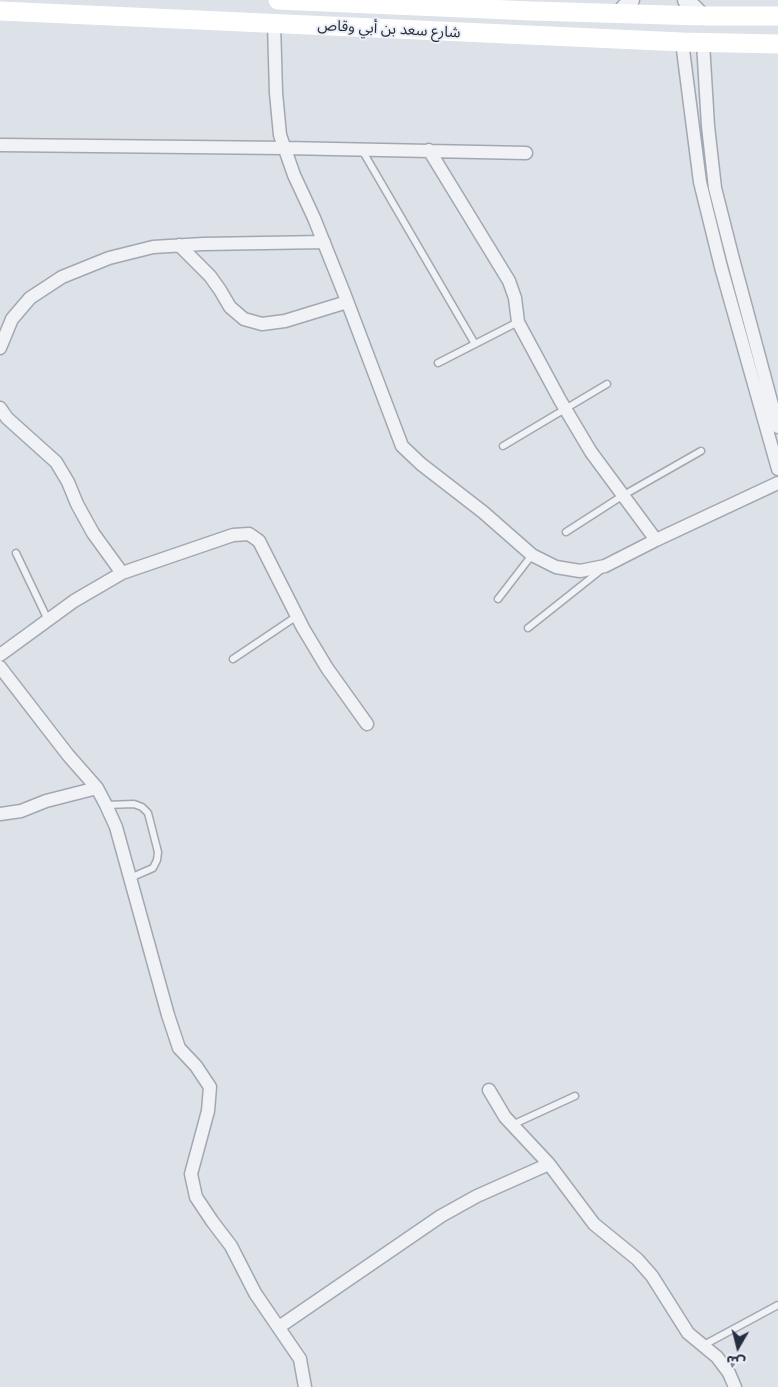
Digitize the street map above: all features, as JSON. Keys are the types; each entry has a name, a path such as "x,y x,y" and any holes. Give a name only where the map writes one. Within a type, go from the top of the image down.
{"main road":[{"name":"شارع سعد بن أبي وقاص","path":"278,0 532,11 625,6 702,16 778,16"},
{"name":"شارع سعد بن أبي وقاص","path":"0,12 682,42 778,44"}],"street":[{"path":"686,0 702,16"},
{"path":"274,24 276,93 280,135 294,175 324,242 402,446 421,464 483,512 532,555 556,567 580,571 605,566 778,482"},
{"path":"682,42 700,182 721,267 778,468"},
{"path":"703,42 708,126 715,188 732,259 778,427"},
{"path":"690,99 706,98"},
{"path":"0,146 362,149 526,153"},
{"path":"429,150 509,280 515,298 518,322 565,409 591,452 656,540"},
{"path":"0,348 2,331 30,298 62,277 109,258 153,247 324,242"},
{"path":"179,246 210,276 230,307 244,319 262,324 285,321 347,302"},
{"path":"0,408 8,418 56,462 68,482 93,534 122,573"},
{"path":"0,655 81,597 122,573 233,535 248,534 259,541 297,616 327,668 368,724"},
{"path":"0,668 68,755 97,788 116,827 168,1015 180,1048 196,1066 210,1087 208,1111 191,1174 196,1197 231,1246 255,1292 300,1359 305,1387"},
{"path":"0,814 21,811 46,801 97,788"},
{"path":"489,1090 512,1125 549,1164 594,1224 637,1259 652,1276 688,1333 717,1357 729,1373 735,1387"},
{"path":"279,1327 441,1216 477,1196 549,1164"}],"lane":[{"path":"513,4 532,11"},
{"path":"362,149 475,344"},
{"path":"438,363 518,322"},
{"path":"504,446 607,384"},
{"path":"566,532 622,496 701,450"},
{"path":"16,552 48,620"},
{"path":"498,599 532,555"},
{"path":"528,628 605,566"},
{"path":"233,659 297,616"},
{"path":"106,804 134,804 148,812 158,852 157,860 153,868 130,878"},
{"path":"512,1125 575,1096"},
{"path":"702,1346 778,1305"}]}
